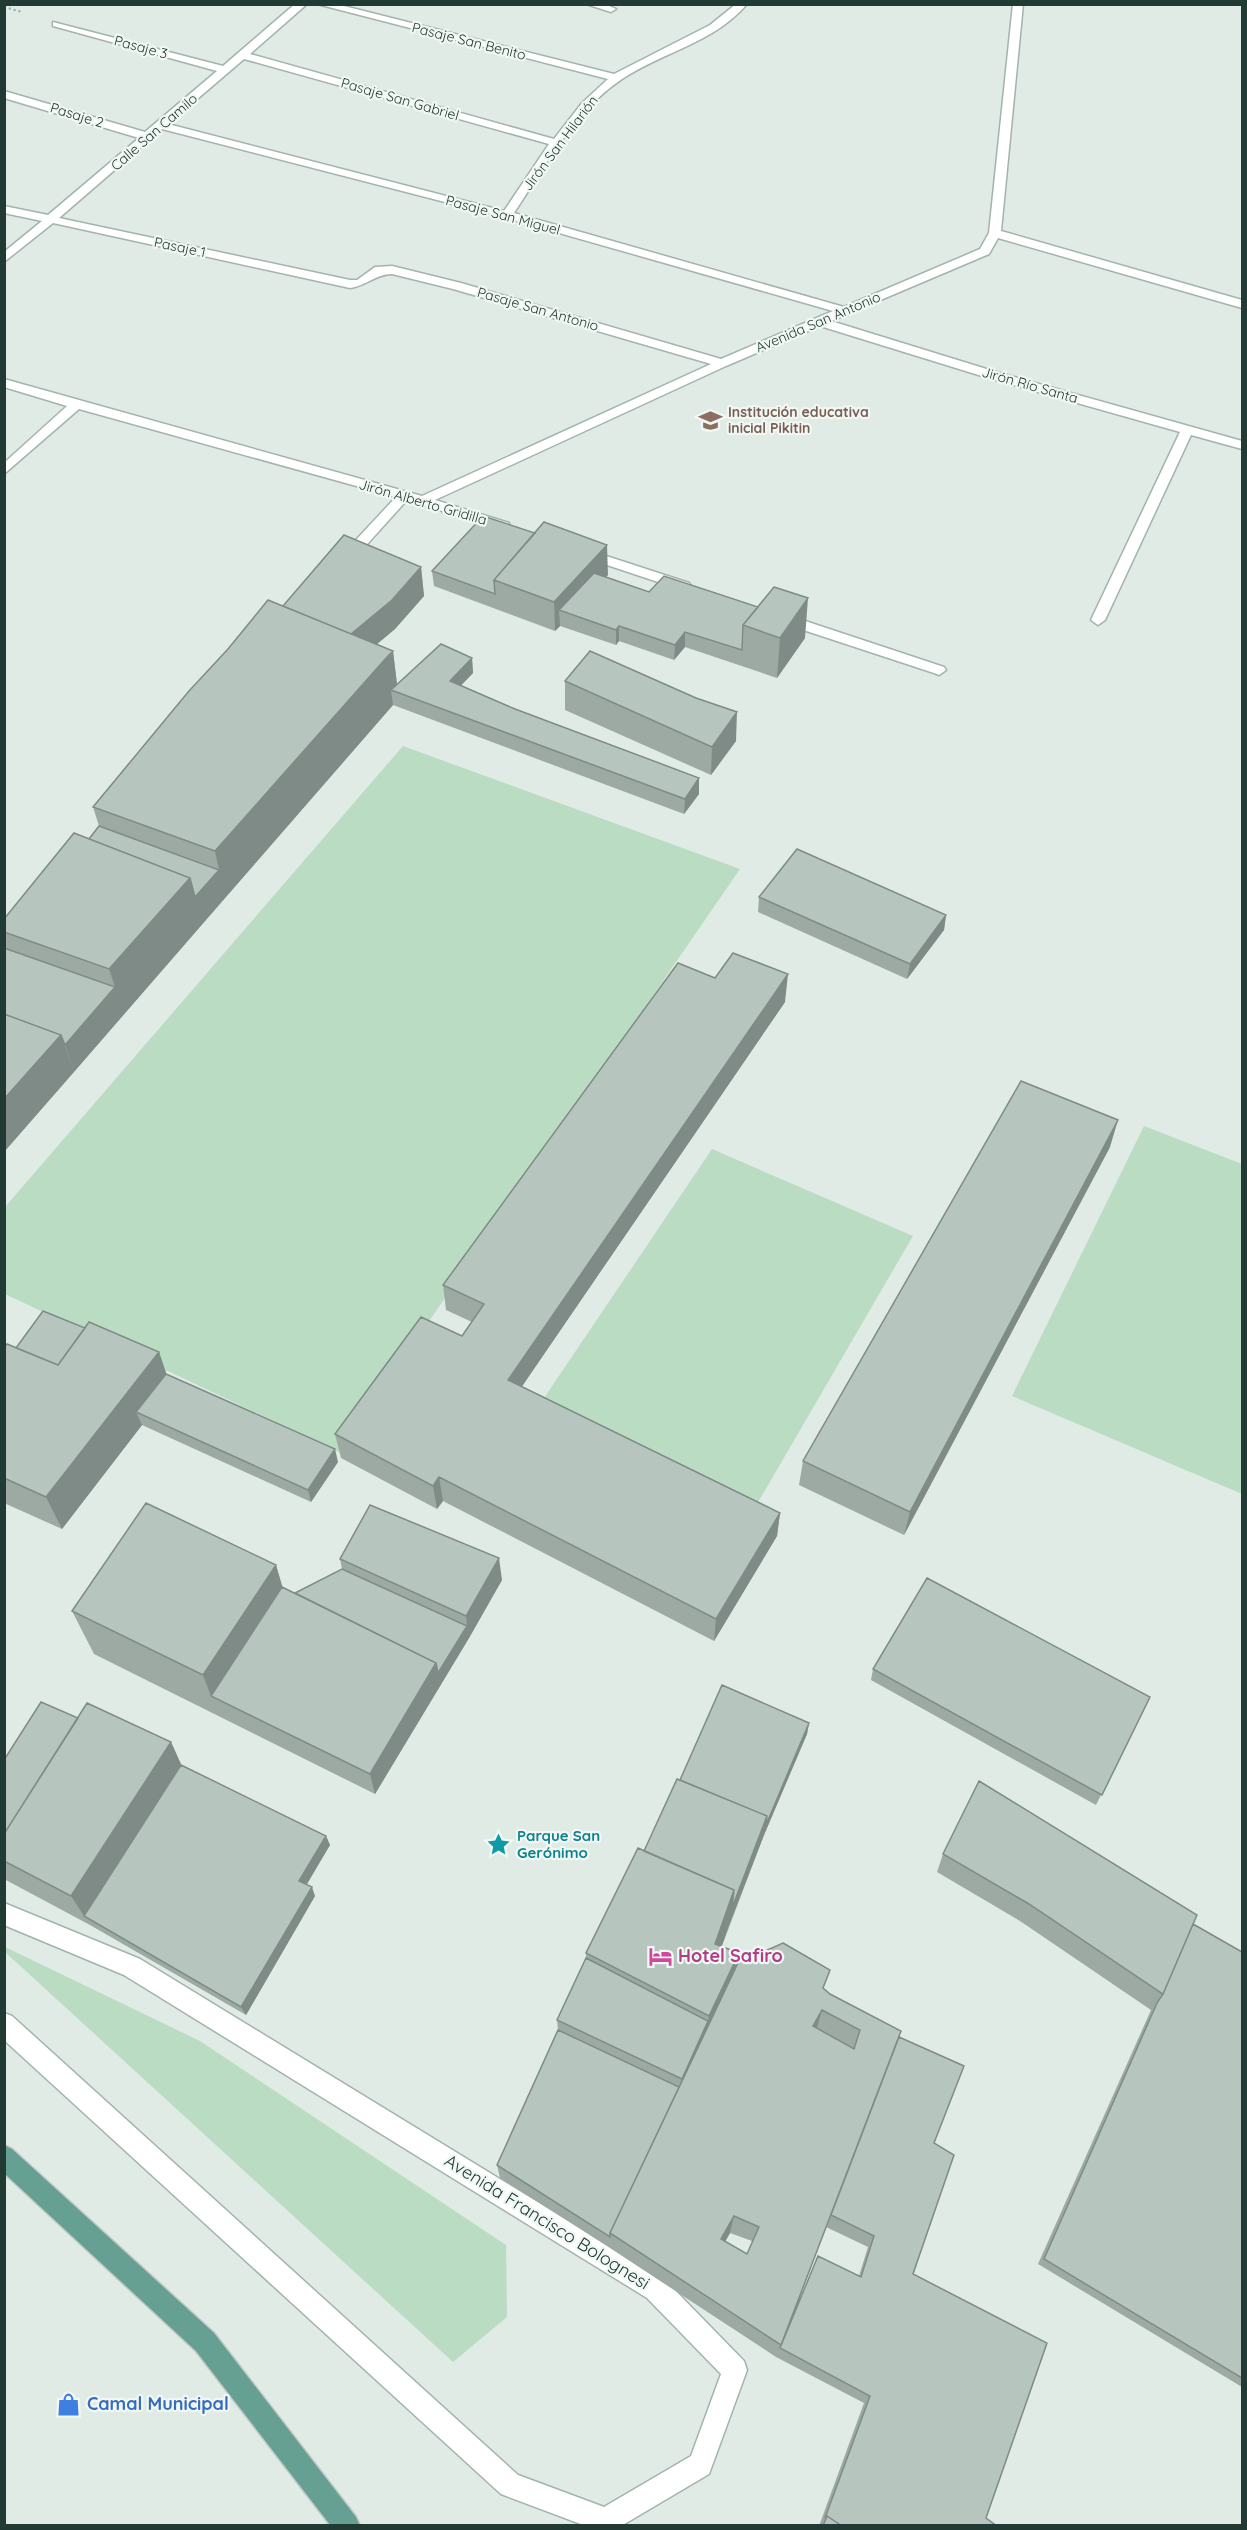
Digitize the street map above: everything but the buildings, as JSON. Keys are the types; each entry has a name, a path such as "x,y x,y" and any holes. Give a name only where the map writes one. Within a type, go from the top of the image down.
{"main road":[{"path":"4,2157 204,2342 346,2526"}],"street":[{"name":"Calle San Camilo","path":"4,259 244,56 302,4"},
{"name":"Pasaje San Benito","path":"322,4 616,78"},
{"path":"591,4 611,9"},
{"name":"Jirón San Hilarión","path":"507,215 557,143 601,89 616,78 711,30 729,19 742,4"},
{"path":"1018,4 995,233 1242,304"},
{"name":"Pasaje 3","path":"57,24 226,70"},
{"name":"Pasaje San Gabriel","path":"244,56 557,143"},
{"name":"Pasaje 2","path":"4,94 149,137"},
{"name":"Pasaje San Miguel","path":"162,126 507,215 842,310"},
{"name":"Pasaje 1","path":"4,209 356,284"},
{"name":"Avenida San Antonio","path":"425,500 722,363 842,310 970,259 985,251 993,241 995,233"},
{"name":"Pasaje San Antonio","path":"356,284 379,270 392,270 722,363"},
{"name":"Jirón Río Santa","path":"818,321 989,374 1242,445"},
{"name":"Jirón Alberto Gridilla","path":"4,383 76,405 425,500 514,530"},
{"path":"4,470 76,405"},
{"path":"1098,620 1186,430"},
{"path":"333,575 404,496"},
{"path":"570,548 693,589"},
{"path":"771,615 939,670"},
{"name":"Avenida Francisco Bolognesi","path":"4,1914 132,1967 656,2289 735,2370 700,2465 606,2520 510,2485 4,2024"}],"green space":[{"path":"403,746 740,869 339,1452 5,1294 5,1207"},
{"path":"1144,1126 1242,1164 1242,1494 1012,1396"},
{"path":"712,1149 913,1236 757,1504 542,1401"},
{"path":"5,1947 200,2041 506,2245 507,2317 453,2362 5,1952"}],"place":[{"name":"Institución educativa inicial Pikitin","path":"710,420"},
{"name":"Parque San Gerónimo","path":"499,1845"},
{"name":"Hotel Safiro","path":"660,1956"},
{"name":"Camal Municipal","path":"69,2404"}]}
